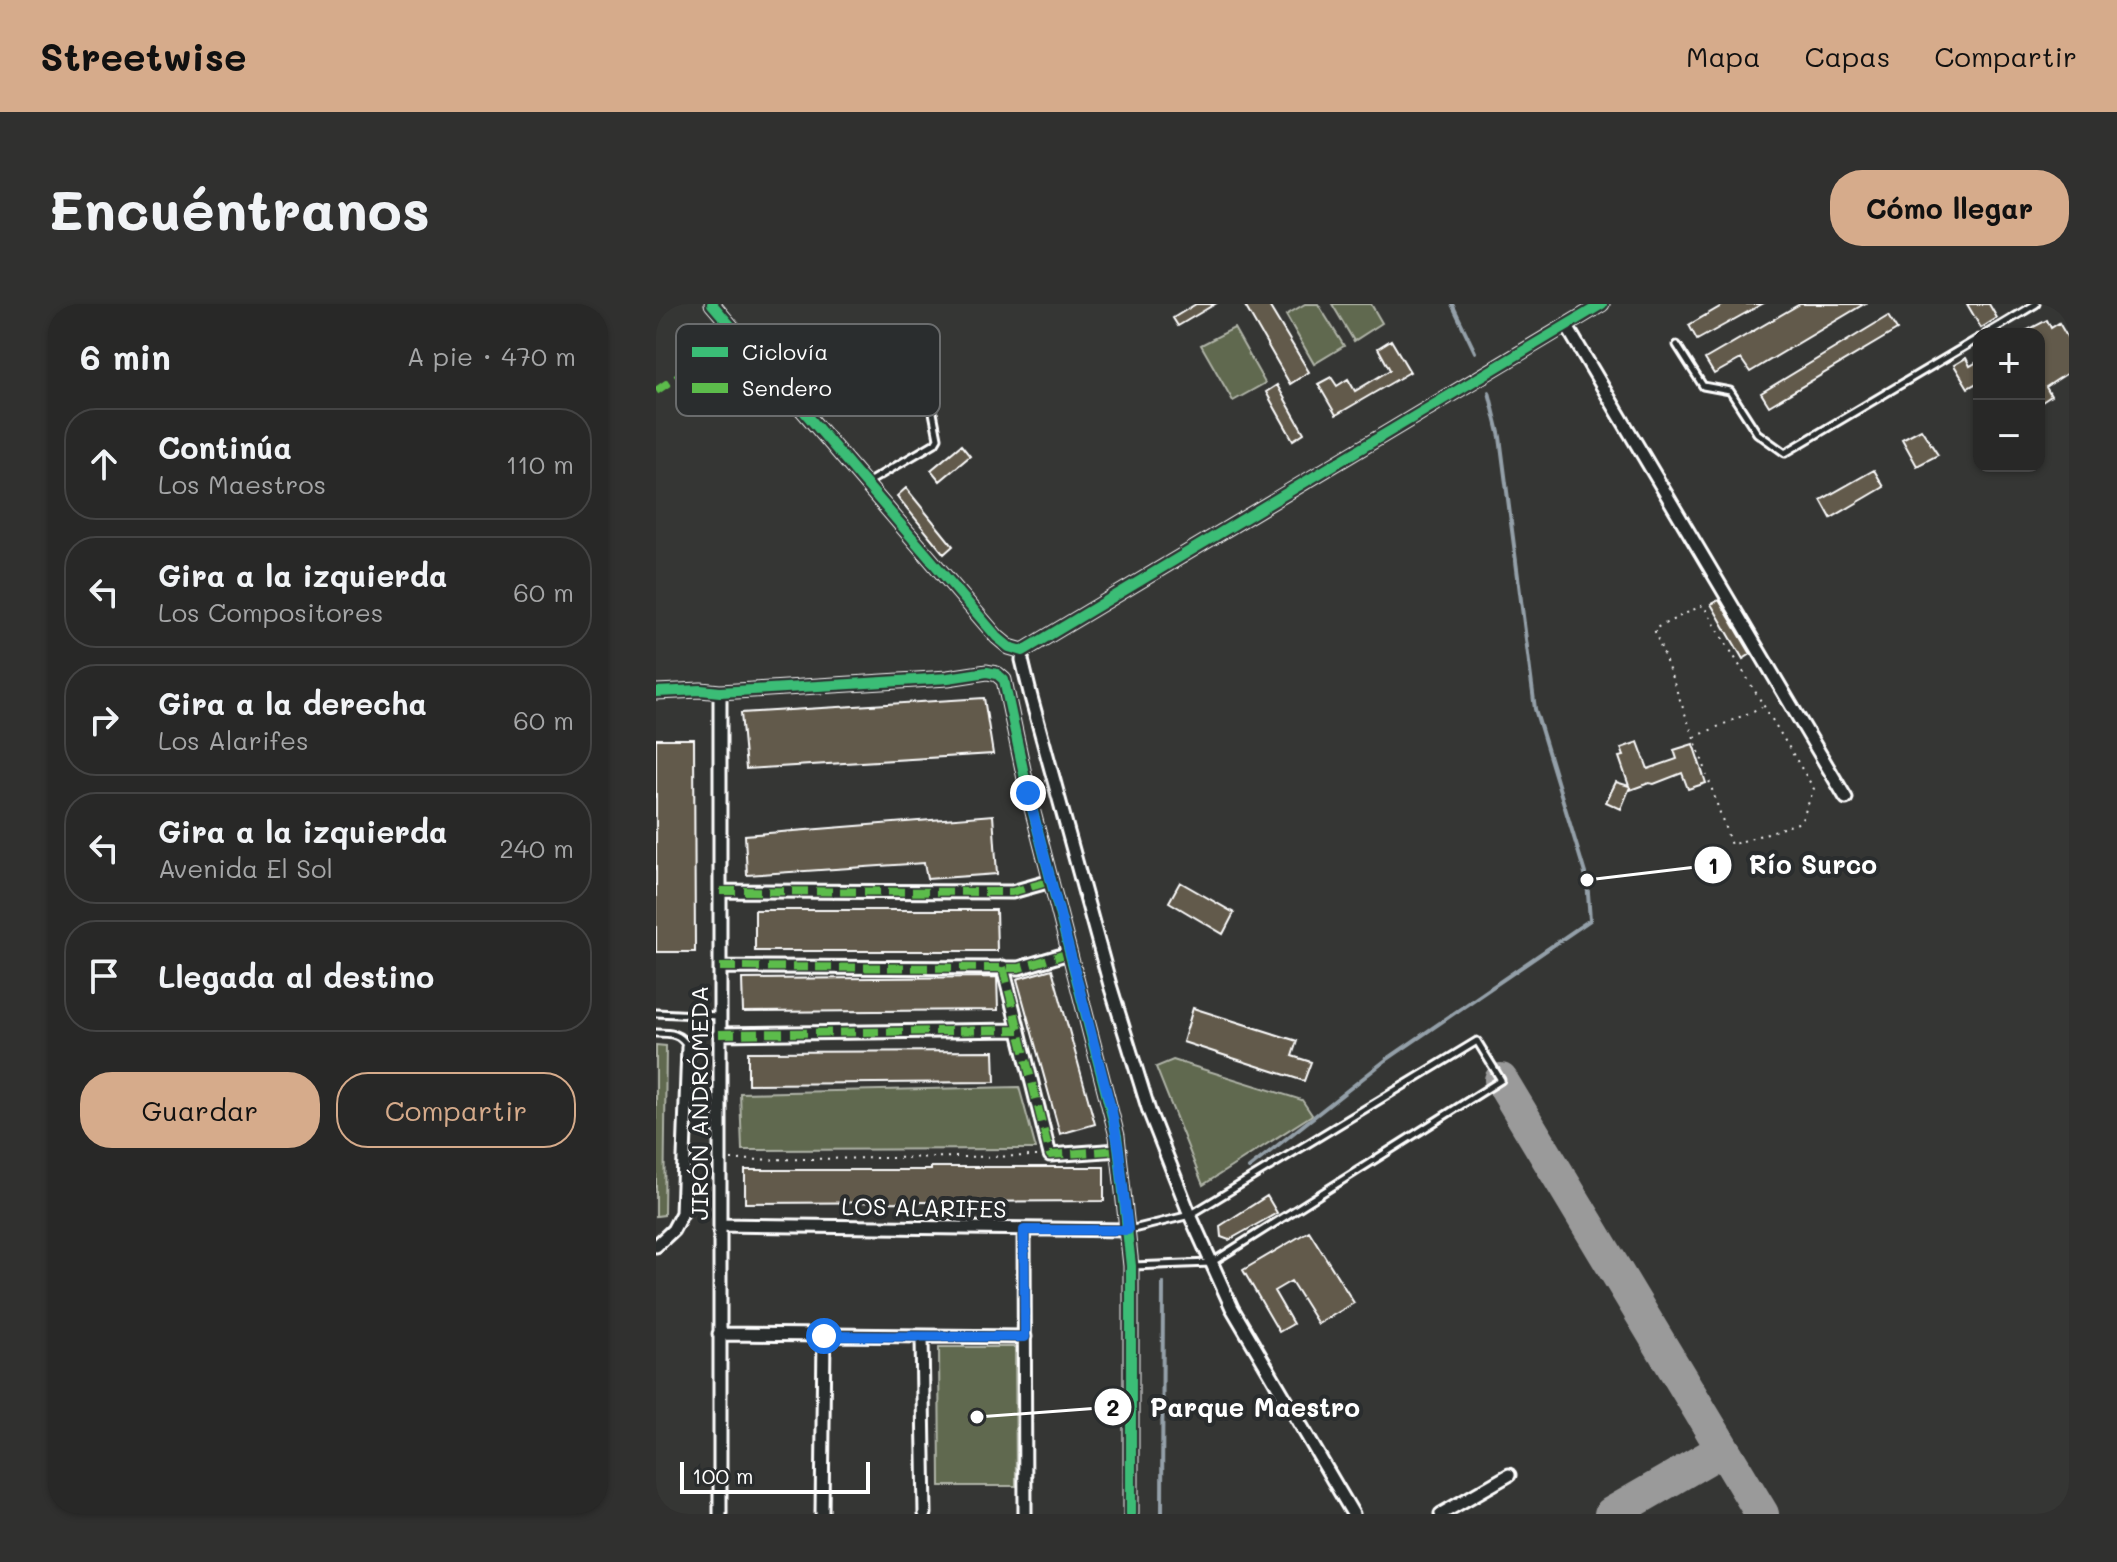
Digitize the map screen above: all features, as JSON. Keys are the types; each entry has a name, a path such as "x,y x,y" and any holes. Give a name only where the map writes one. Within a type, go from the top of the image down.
{"street":[{"path":"712,304 729,324"},
{"path":"808,416 997,637 1009,647 1023,651 1602,304"},
{"path":"1566,325 1846,798"},
{"path":"1023,651 1022,660 1031,697 1110,985 1149,1111 1190,1215 1232,1308 1353,1514"},
{"path":"656,692 720,692 948,678 987,672 997,674 1005,684 1021,762 1112,1112 1119,1150 1131,1266 1131,1514"},
{"name":"JIRÓN ANDRÓMEDA","path":"720,692 720,1514"},
{"path":"720,891 1012,892 1051,881"},
{"path":"720,967 1019,968 1069,953"},
{"path":"1003,967 1050,1155 1119,1150"},
{"path":"719,1034 1019,1030"},
{"path":"656,1246 673,1230 682,1213 688,1047"},
{"name":"LOS ALARIFES","path":"720,1225 1128,1230"},
{"path":"1024,1230 1025,1514"},
{"path":"719,1334 1025,1337"},
{"path":"822,1514 824,1336"},
{"path":"922,1338 925,1514"},
{"path":"1441,1514 1509,1475"}],"lane":[{"path":"1996,328 2036,304"},
{"path":"1677,345 1703,386 1730,391 1757,433 1785,453 1973,342"},
{"path":"866,483 935,443 938,438 934,416"},
{"path":"656,1013 720,1016"},
{"path":"656,1033 674,1033 684,1038 688,1047"},
{"path":"1128,1230 1190,1215 1477,1041 1501,1080 1211,1263 1131,1266"}],"path":[{"path":"1705,768 1654,629 1703,605 1814,789 1801,822 1731,845 1707,775"},
{"path":"1694,738 1764,706"},
{"path":"719,1160 1050,1155"}],"green space":[{"path":"1305,304 1318,304 1344,346 1314,364 1286,315"},
{"path":"1332,304 1371,304 1382,323 1354,341"},
{"path":"1234,328 1265,383 1233,401 1201,345"},
{"path":"656,1045 666,1046 664,1215 656,1216"},
{"path":"1173,1060 1302,1100 1312,1115 1203,1185 1156,1067"},
{"path":"1019,1087 1036,1149 742,1150 740,1093"},
{"path":"939,1347 1015,1347 1016,1486 940,1486"}],"building":[{"path":"1196,304 1215,304 1178,326 1173,318"},
{"path":"1244,304 1268,304 1309,372 1290,384"},
{"path":"1725,304 1762,304 1697,340 1689,325"},
{"path":"1800,304 1864,304 1750,372 1741,359 1714,374 1705,359"},
{"path":"1967,304 1989,304 1997,318 1981,328"},
{"path":"1888,316 1897,330 1769,406 1761,393"},
{"path":"2047,320 2051,328 2059,323 2069,340 2069,372 2046,387 2051,396 2045,400 2045,328 2032,328"},
{"path":"1391,340 1410,372 1336,415 1318,384 1331,377 1337,386 1348,379 1355,391 1390,370 1378,348"},
{"path":"1966,358 1970,366 1973,364 1973,385 1968,388 1954,365"},
{"path":"1277,385 1304,433 1293,440 1266,392"},
{"path":"1921,429 1938,455 1917,466 1902,439"},
{"path":"961,445 970,456 940,481 931,470"},
{"path":"1874,470 1884,487 1831,518 1821,500"},
{"path":"906,488 953,546 944,554 897,496"},
{"path":"1719,600 1751,654 1743,659 1711,604"},
{"path":"984,698 993,754 746,769 741,713"},
{"path":"656,739 694,739 695,952 656,952"},
{"path":"1638,742 1648,769 1677,759 1674,750 1693,744 1706,783 1688,789 1682,773 1654,784 1630,790 1630,787 1621,809 1606,802 1616,782 1629,786 1619,757 1624,756 1621,748"},
{"path":"993,815 997,874 927,879 924,863 747,875 745,835"},
{"path":"1180,882 1234,913 1223,934 1169,902"},
{"path":"755,910 996,910 997,951 755,951"},
{"path":"1052,969 1095,1124 1060,1134 1017,979"},
{"path":"997,977 998,1010 743,1012 742,979"},
{"path":"1193,1008 1297,1041 1292,1056 1311,1062 1304,1081 1183,1042"},
{"path":"994,1051 995,1082 748,1084 748,1052"},
{"path":"931,1167 1104,1167 1104,1201 745,1203 745,1170 931,1170"},
{"path":"1267,1196 1277,1213 1229,1240 1221,1237 1220,1226"},
{"path":"1309,1231 1354,1303 1318,1324 1291,1281 1274,1291 1293,1324 1279,1332 1243,1270"}],"waterway":[{"path":"1452,304 1475,352"},
{"path":"1249,1168 1386,1060 1590,920 1587,880 1535,709 1500,437 1489,392"},
{"path":"1162,1514 1163,1283"}],"taxiway":[{"path":"1501,1080 1762,1514"},
{"path":"1611,1514 1723,1449"}],"marked path":[{"path":"656,391 676,377"},
{"path":"720,891 1012,892 1051,881"},
{"path":"720,967 1019,968 1069,953"},
{"path":"1003,967 1050,1155 1119,1150"},
{"path":"719,1034 1019,1030"}],"cycle path":[{"path":"712,304 729,324"},
{"path":"808,416 997,637 1009,647 1023,651 1602,304"},
{"path":"656,692 720,692 948,678 987,672 997,674 1004,680 1028,793 1117,1136 1131,1266 1131,1514"}],"place":[{"name":"Río Surco","path":"1587,880"},
{"name":"Parque Maestro","path":"977,1417"}],"route":[{"path":"824,1336 1025,1337 1024,1230 1128,1230 1112,1112 1028,793"}]}
